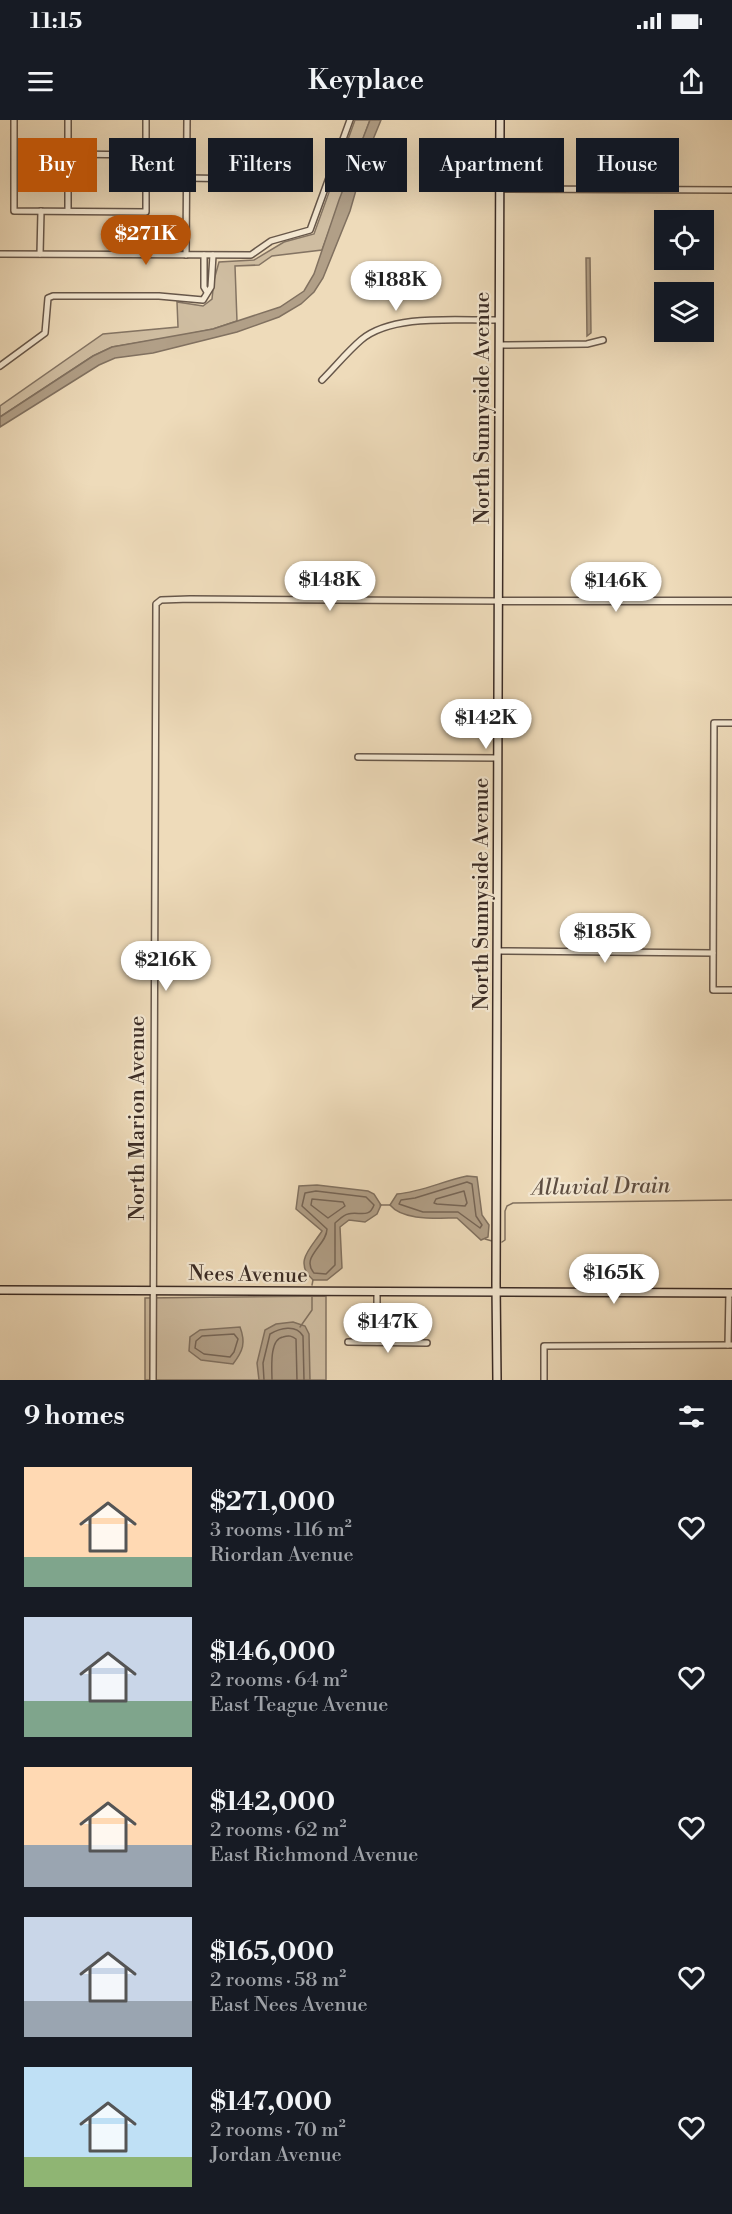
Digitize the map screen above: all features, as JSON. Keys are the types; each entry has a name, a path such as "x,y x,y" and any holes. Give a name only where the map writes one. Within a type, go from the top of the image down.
{"main road":[{"name":"North Sunnyside Avenue","path":"500,120 500,138"},
{"name":"North Sunnyside Avenue","path":"497,1380 500,192"},
{"name":"Nees Avenue","path":"0,1290 730,1293"}],"street":[{"path":"14,120 14,211 146,212 146,192"},
{"path":"68,120 68,138"},
{"path":"146,120 146,138"},
{"path":"187,120 187,138"},
{"path":"0,254 251,255 271,241 310,230 350,120"},
{"path":"564,189 732,190"},
{"path":"68,192 68,212"},
{"path":"186,192 186,255"},
{"path":"40,254 41,211"},
{"path":"204,255 208,277"},
{"path":"0,366 45,333 48,298 53,296 159,296 203,300 207,292 204,287 208,277 213,273 213,255"},
{"path":"322,380 362,339 385,326 404,322 500,320"},
{"path":"500,345 587,344 603,340"},
{"name":"North Marion Avenue","path":"153,1380 156,604 161,600 190,599 499,601"},
{"path":"499,601 732,601"},
{"path":"732,723 714,723 713,953 713,990 732,990"},
{"path":"358,757 498,758"},
{"path":"498,951 713,953"},
{"path":"376,1293 377,1342"},
{"path":"544,1380 544,1346 730,1345 730,1293"},
{"path":"348,1342 427,1343"}],"shaded area":[{"path":"355,120 370,120 363,138 349,138"},
{"path":"329,192 343,192 322,250 272,256 259,265 235,266 237,321 213,329 112,347 93,356 0,417 0,406 103,334 178,327 177,302 203,306 212,299 219,262 254,260 284,242 314,234"},
{"path":"326,1296 326,1380 145,1380 145,1298"}],"water":[{"path":"370,120 381,120 374,138 363,138"},
{"path":"342,192 355,192 323,278 314,292 301,304 279,317 237,332 153,353 115,358 99,365 0,427 0,417 93,356 112,347 213,329 280,307 304,291 314,274"},
{"path":"586,258 590,258 591,333 587,336"},
{"path":"467,1176 477,1177 482,1215 489,1225 488,1237 481,1240 457,1218 412,1216 403,1214 390,1205 397,1194"},
{"path":"317,1185 368,1191 374,1194 381,1205 377,1214 365,1222 349,1220 340,1227 342,1268 327,1280 313,1280 304,1267 309,1249 322,1231 296,1209 299,1186"},
{"path":"293,1322 305,1326 309,1334 310,1380 259,1380 257,1363 265,1330 276,1324"},
{"path":"240,1327 243,1338 242,1347 233,1364 201,1360 189,1351 190,1337 200,1330"}],"waterway":[{"name":"Alluvial Drain","path":"502,1242 505,1240 505,1211 507,1206 513,1203 732,1200"},
{"name":"Alluvial Drain","path":"380,1205 390,1205"},
{"name":"Alluvial Drain","path":"485,1239 492,1241"},
{"name":"Alluvial Drain","path":"312,1285 313,1280"},
{"name":"Alluvial Drain","path":"300,1327 312,1310 312,1295"}]}
